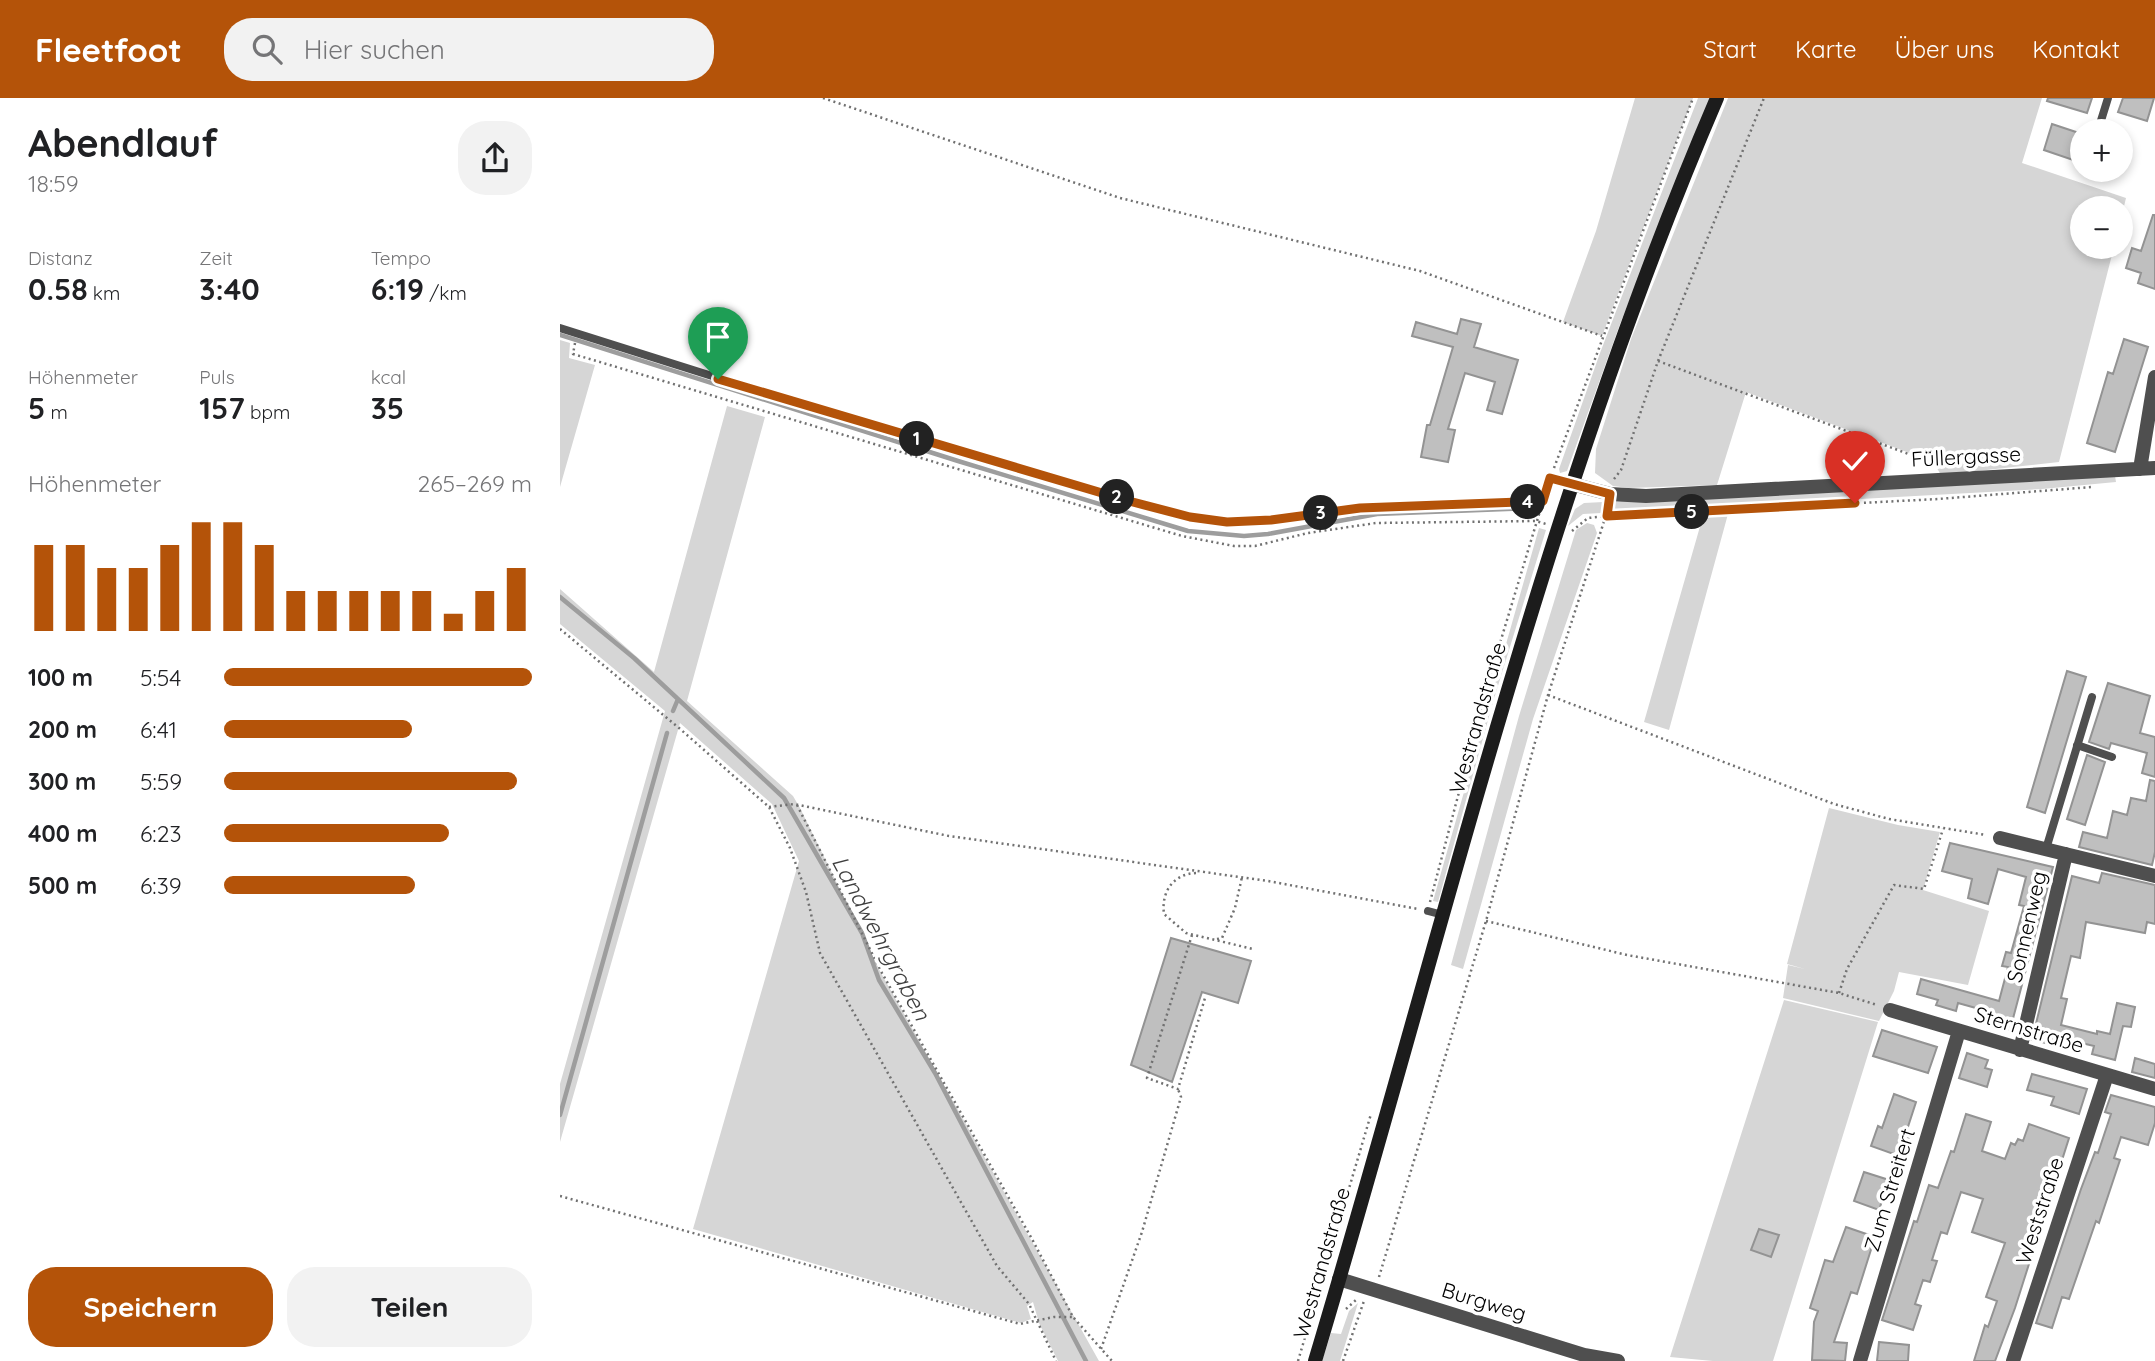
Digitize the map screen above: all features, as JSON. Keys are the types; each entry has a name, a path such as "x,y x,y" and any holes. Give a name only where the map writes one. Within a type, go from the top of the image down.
{"main road":[{"name":"Westrandstraße","path":"1315,1361 1436,913 1572,484 1717,98"}],"street":[{"path":"2147,468 2155,377"},
{"name":"Füllergasse","path":"1572,484 1610,494 1647,496 2147,468"},
{"path":"2000,838 2155,876"},
{"name":"Sonnenweg","path":"2020,1050 2066,854"},
{"name":"Sternstraße","path":"1891,1010 2155,1089"},
{"name":"Zum Streitert","path":"1860,1361 1959,1031"},
{"name":"Weststraße","path":"2013,1361 2107,1075"},
{"name":"Burgweg","path":"1339,1279 1584,1355 1618,1361"}],"lane":[{"path":"2101,119 2108,98"},
{"path":"560,328 864,424 1190,517 1227,522 1271,520 1360,508 1543,501 1550,478 1572,484"},
{"path":"2046,849 2092,697"},
{"path":"2077,746 2112,757"}],"path":[{"path":"823,98 1120,198 1420,271 1602,336"},
{"path":"1550,478 1693,98"},
{"path":"1343,1361 1371,1289 1486,921 1548,695 1607,516 1612,482 1621,470 1658,361 1764,98"},
{"path":"1658,361 1922,459 1931,466 1936,480"},
{"path":"1570,533 1588,518 1607,516 1938,499 2092,487"},
{"path":"769,807 796,805 949,836 1241,877 1436,913 1487,686 1543,501"},
{"path":"1274,536 1275,542"},
{"path":"560,629 679,727 769,807 790,848 806,891 820,953 997,1266 1029,1304 1056,1361"},
{"path":"1548,695 1834,804 1942,829 2000,838"},
{"path":"796,805 883,973 1026,1227 1071,1317 1112,1361"},
{"path":"1839,993 1847,969 1894,886 1924,889 1942,829"},
{"path":"1206,873 1178,877 1168,886 1164,914 1172,924 1192,935 1253,949"},
{"path":"1214,940 1222,938 1227,927 1235,908 1241,877"},
{"path":"1486,921 1628,955 1839,993 1891,1010"},
{"path":"1178,1089 1147,1078 1147,1072 1192,935"},
{"path":"1101,1349 1142,1232 1181,1097 1178,1089 1205,998"},
{"path":"1298,1361 1371,1113"},
{"path":"560,1196 1020,1324 1054,1317 1071,1317"}],"shaded area":[{"path":"1635,98 1693,98 1602,336 1563,322 1596,231"},
{"path":"1698,98 1710,98 1620,324 1567,471 1560,473 1559,469 1600,353"},
{"path":"1728,98 2042,98 2022,163 2070,179 2070,182 2078,182 2120,196 2070,196 2070,259 2111,259 2059,462 1941,475 1934,463 1923,458 1746,392 1717,485 1629,488 1613,486 1595,473 1596,449 1631,339"},
{"path":"560,340 570,343 569,358 595,365 560,487"},
{"path":"727,406 765,417 687,701 793,796 881,973 1099,1361 1058,1361 1039,1323 1033,1302 1027,1306 1031,1319 1021,1323 693,1229 799,861 772,804 680,723 560,1142 560,1084 665,711 560,624 560,589 654,672"},
{"path":"2115,476 2116,482 2042,489 1583,514 1568,526 1575,509 1584,503"},
{"path":"1728,514 1669,730 1644,722 1703,516"},
{"path":"1587,523 1594,525 1597,533 1533,719 1463,969 1451,965 1519,716 1576,530"},
{"path":"1539,528 1546,530 1493,702 1438,902 1433,901"},
{"path":"1829,808 1940,832 1923,890 1989,911 1968,985 1899,972 1894,991 1879,1021 1783,998 1788,965 1805,969 1787,964"},
{"path":"1784,1000 1878,1022 1773,1361 1713,1361 1670,1357"},
{"path":"1358,1303 1340,1361 1322,1361 1331,1333 1341,1334 1349,1311"}],"building":[{"path":"2048,98 2092,98 2087,113 2047,101"},
{"path":"2123,98 2154,98 2147,121 2118,112"},
{"path":"2052,124 2070,130 2070,159 2044,150"},
{"path":"2155,215 2155,289 2138,283 2141,273 2126,268 2129,259 2133,259 2133,248 2141,251"},
{"path":"1461,319 1481,324 1474,347 1518,360 1502,414 1487,410 1495,382 1465,373 1448,429 1455,430 1448,462 1421,457 1427,425 1430,425 1453,347 1412,336 1416,322 1457,334"},
{"path":"2124,339 2148,347 2115,452 2087,443 2108,372 2113,374"},
{"path":"1841,441 1857,442 1855,462 1839,461"},
{"path":"2067,671 2086,677 2045,813 2027,807"},
{"path":"2108,683 2150,696 2140,733 2155,737 2155,777 2142,773 2147,753 2111,743 2109,749 2089,742"},
{"path":"2087,755 2105,762 2085,825 2067,819"},
{"path":"2150,780 2155,781 2155,852 2152,865 2079,847 2083,832 2107,838 2113,811 2127,815 2131,798 2146,801"},
{"path":"1950,843 2053,867 2010,1030 1979,1022 1983,1010 1958,1003 1956,1011 1936,1005 1938,1000 1917,994 1921,979 1999,1001 2008,967 2002,966 2006,952 2011,953 2024,906 2019,905 2026,877 1998,869 1988,904 1968,898 1972,879 1942,871"},
{"path":"2102,873 2155,885 2155,924 2147,922 2145,933 2086,922 2080,958 2071,956 2061,998 2067,999 2061,1025 2097,1034 2097,1031 2110,1034 2117,1003 2135,1007 2131,1027 2123,1026 2115,1060 2092,1054 2094,1046 2065,1039 2064,1047 2032,1040 2072,876 2099,883"},
{"path":"1171,938 1251,961 1238,1003 1202,992 1172,1082 1131,1065"},
{"path":"1882,1030 1937,1047 1928,1073 1873,1056"},
{"path":"1967,1053 1988,1060 1985,1068 1992,1070 1987,1087 1959,1078"},
{"path":"2135,1058 2155,1064 2155,1078 2132,1072"},
{"path":"2032,1074 2087,1089 2079,1114 2051,1105 2054,1097 2027,1090"},
{"path":"1894,1094 1916,1102 1905,1136 1909,1137 1902,1157 1871,1146 1878,1126 1882,1128"},
{"path":"2111,1095 2155,1107 2155,1123 2148,1145 2121,1137 2114,1158 2120,1160 2099,1223 2096,1221 2069,1299 2062,1297 2052,1328 2036,1323 2081,1189 2095,1152 2098,1153 2111,1114 2105,1112"},
{"path":"1966,1114 1991,1122 1982,1151 2005,1159 2011,1143 2015,1145 2018,1139 2023,1141 2029,1124 2069,1138 2015,1308 1995,1361 1974,1361 1985,1325 1988,1327 1997,1301 1986,1297 2005,1243 1972,1232 1983,1199 1961,1192 1947,1234 1941,1232 1932,1260 1937,1261 1930,1282 1923,1280 1915,1304 1921,1306 1913,1330 1882,1320 1914,1221 1917,1222 1929,1185 1938,1188 1951,1151 1954,1152"},
{"path":"1864,1172 1889,1180 1879,1210 1854,1201"},
{"path":"1846,1227 1875,1237 1857,1294 1851,1292 1834,1342 1847,1343 1845,1361 1812,1360 1814,1322 1818,1311 1810,1308 1825,1260 1833,1262"},
{"path":"1759,1229 1779,1235 1771,1257 1751,1250"},
{"path":"1879,1342 1909,1345 1908,1361 1877,1361"}],"waterway":[{"path":"560,335 1188,531 1244,536 1377,514 1533,508"},
{"name":"Landwehrgraben","path":"560,597 634,658 784,798 862,933 879,980 935,1073 1086,1361"},
{"path":"673,711 678,699"},
{"path":"560,1115 667,733"}],"route":[{"path":"718,379 1129,501 1190,517 1227,522 1271,520 1360,508 1543,501 1550,478 1610,494 1607,516 1855,503"}]}
